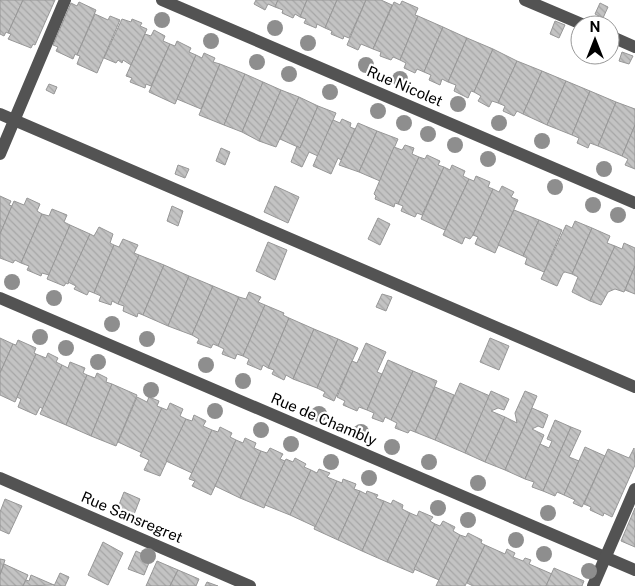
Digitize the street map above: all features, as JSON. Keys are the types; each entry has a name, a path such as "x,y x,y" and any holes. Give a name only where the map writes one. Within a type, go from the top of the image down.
{"street":[{"path":"0,154 65,0"},
{"name":"Rue Nicolet","path":"162,0 635,203"},
{"path":"526,0 570,19"},
{"path":"620,40 635,47"},
{"path":"0,114 635,387"},
{"name":"Rue de Chambly","path":"0,298 635,570"},
{"name":"Rue Sansregret","path":"0,478 250,586"},
{"path":"593,586 635,489"}],"building":[{"path":"0,0 23,0 8,33 6,32 4,36 0,34"},
{"path":"23,0 55,0 35,45 33,44 31,48 8,39 11,34 8,33"},
{"path":"256,0 278,0 275,7 268,4 265,10 254,4"},
{"path":"278,0 307,0 300,17 295,14 293,18 282,13 283,10 275,7"},
{"path":"307,0 337,0 325,28 317,24 316,28 304,23 306,19 300,17"},
{"path":"337,0 366,0 349,38 344,36 343,39 331,34 332,31 325,28"},
{"path":"366,0 381,0 392,5 373,49 361,44 358,50 347,45"},
{"path":"402,1 418,8 415,15 418,16 400,60 393,57 391,60 380,56 381,52 373,49 394,2 400,5"},
{"path":"79,2 96,10 77,55 75,54 73,59 56,51 58,47 53,45 71,3 77,6"},
{"path":"600,3 608,7 604,15 595,14"},
{"path":"95,14 108,20 110,16 120,20 97,73 77,64 80,56 77,55"},
{"path":"418,16 443,27 424,72 417,69 415,73 404,68 406,63 400,60"},
{"path":"122,19 131,22 132,19 142,23 140,26 147,29 131,65 123,60 122,63 118,60 116,63 104,58"},
{"path":"555,21 565,25 559,38 550,34"},
{"path":"443,27 467,38 448,82 442,79 440,85 429,80 431,75 424,72"},
{"path":"154,30 165,36 163,41 170,44 151,86 146,84 145,88 130,82 132,78 126,76 145,34 151,36"},
{"path":"467,38 493,49 474,92 471,91 468,98 454,91 456,85 448,82"},
{"path":"177,41 191,48 189,52 196,55 175,104 149,92 170,44 175,46"},
{"path":"493,49 517,61 498,103 492,101 489,107 478,101 481,96 474,92"},
{"path":"622,52 633,56 629,64 620,61"},
{"path":"204,53 215,58 213,62 220,64 201,109 177,99 196,55 202,58"},
{"path":"517,61 542,71 523,114 517,111 514,116 503,111 505,106 498,103"},
{"path":"220,64 245,74 224,125 199,115"},
{"path":"542,71 566,81 547,125 523,114"},
{"path":"245,74 263,82 242,132 224,125"},
{"path":"566,81 590,91 572,135 547,125"},
{"path":"263,82 281,90 259,141 242,132"},
{"path":"49,84 57,87 54,94 46,90"},
{"path":"281,90 299,97 276,147 259,141"},
{"path":"590,91 616,102 598,146 590,143 588,148 577,143 579,138 572,135"},
{"path":"299,97 318,106 300,148 280,139"},
{"path":"616,102 635,109 635,125 622,156 598,146"},
{"path":"318,106 336,113 318,156 309,152 302,167 291,162 297,146 300,148"},
{"path":"342,119 351,123 350,127 355,129 341,160 338,158 331,174 313,166 333,120 340,123"},
{"path":"358,123 377,131 359,172 339,165"},
{"path":"635,125 635,169 625,165 628,159 622,156"},
{"path":"377,131 398,139 380,181 359,172"},
{"path":"405,145 414,148 412,154 419,157 398,204 395,203 394,207 375,199 376,196 374,194 394,147 402,150"},
{"path":"221,148 230,152 225,165 216,161"},
{"path":"427,155 440,161 438,165 444,167 422,215 417,213 415,217 401,211 403,206 398,204 419,157 425,159"},
{"path":"178,165 189,169 185,178 175,174"},
{"path":"452,165 465,171 463,176 469,179 445,230 421,219 444,167 450,170"},
{"path":"476,176 490,182 488,187 493,189 473,235 470,239 465,237 462,244 443,235 469,179 474,181"},
{"path":"275,186 299,197 288,223 264,212"},
{"path":"502,186 514,192 511,197 518,200 495,253 475,244 478,237 473,235 493,189 499,192"},
{"path":"0,196 11,201 9,205 12,206 0,234"},
{"path":"27,198 40,204 37,211 42,214 21,263 15,260 13,263 0,258 0,234 14,201 24,205"},
{"path":"172,206 183,211 178,226 167,221"},
{"path":"52,209 67,215 64,222 70,225 49,275 42,273 41,276 27,270 29,266 21,263 42,214 49,216"},
{"path":"514,210 539,220 523,256 498,245"},
{"path":"378,218 390,224 380,245 368,239"},
{"path":"539,220 562,230 544,272 525,264 527,258 523,256"},
{"path":"575,221 592,228 572,274 563,273 557,286 541,279 566,225 572,228"},
{"path":"70,225 90,234 68,284 66,283 64,286 47,279"},
{"path":"99,227 113,234 110,243 114,245 94,293 89,291 87,295 74,289 76,286 68,282 90,234 94,236"},
{"path":"592,228 610,236 607,243 615,246 590,301 572,292 578,277 572,274"},
{"path":"123,239 138,245 134,253 139,255 118,304 112,301 111,305 99,301 101,296 94,293 114,245 119,247"},
{"path":"268,242 287,250 275,280 256,271"},
{"path":"624,243 635,248 635,266 624,292 615,289 608,292 601,305 590,301 615,246 622,249"},
{"path":"139,255 164,265 143,315 138,313 137,317 123,311 124,306 118,304"},
{"path":"164,265 189,276 168,326 143,315"},
{"path":"635,266 635,294 625,290"},
{"path":"189,276 213,286 192,335 168,326"},
{"path":"213,286 239,297 218,346 213,344 211,348 197,343 199,339 192,335"},
{"path":"249,292 261,297 258,302 265,305 243,356 237,354 235,359 222,354 224,349 218,346 239,297 246,299"},
{"path":"382,294 392,297 386,311 376,307"},
{"path":"265,305 284,313 283,315 289,318 268,368 263,365 261,370 247,364 249,359 243,356"},
{"path":"289,318 314,329 293,379 286,375 284,380 272,374 274,370 268,368"},
{"path":"314,329 338,339 317,388 293,379"},
{"path":"0,338 13,344 0,373"},
{"path":"490,338 509,346 499,370 480,362"},
{"path":"338,339 358,348 334,401 323,396 325,392 317,388"},
{"path":"18,340 36,348 34,353 36,354 15,402 0,395 0,373 13,344 16,345"},
{"path":"366,343 386,352 377,372 382,374 367,410 359,407 357,411 343,405 345,401 337,397 352,361 357,363"},
{"path":"48,353 58,358 56,362 62,365 43,409 40,407 36,415 18,407 21,399 17,397 36,354 46,358"},
{"path":"388,360 413,371 391,420 385,417 383,422 372,418 374,413 367,410"},
{"path":"70,362 85,368 83,373 87,375 66,425 40,414 62,365 68,368"},
{"path":"413,371 437,381 415,432 410,430 408,433 395,428 397,423 391,420"},
{"path":"97,373 107,378 106,382 112,384 91,436 66,425 87,375 95,378"},
{"path":"460,383 490,396 465,453 435,440"},
{"path":"112,384 137,395 116,446 91,436"},
{"path":"435,387 454,395 435,440 415,432"},
{"path":"491,391 509,399 504,410 498,408 491,411 505,417 485,462 465,453"},
{"path":"525,391 537,396 505,470 485,462 505,417 517,423 515,413"},
{"path":"137,397 147,402 149,397 159,401 157,406 162,408 142,453 118,442"},
{"path":"170,403 183,409 180,416 186,419 160,476 144,470 149,460 140,456 162,408 167,410"},
{"path":"532,408 548,415 543,428 538,426 532,429 544,435 525,479 505,470"},
{"path":"194,415 206,421 203,426 212,430 192,473 166,461 186,419 192,421"},
{"path":"555,420 571,427 543,491 532,487 534,482 525,479 540,444 549,448 552,441 547,439"},
{"path":"220,427 232,433 230,437 236,440 211,495 192,486 195,481 189,479 212,430 218,432"},
{"path":"571,427 581,431 569,457 579,461 564,495 557,492 555,496 543,491"},
{"path":"245,438 256,443 254,448 261,451 240,498 215,486 236,440 243,443"},
{"path":"585,447 605,456 582,507 573,503 575,500 564,495"},
{"path":"270,448 283,454 280,459 285,461 264,508 240,498 261,451 267,453"},
{"path":"634,448 635,465 612,517 604,513 603,516 590,510 591,507 584,504 608,449 629,458"},
{"path":"295,458 306,464 304,467 311,470 290,515 265,505 286,459 293,462"},
{"path":"319,469 330,473 327,477 337,481 316,527 290,515 311,470 317,473"},
{"path":"343,479 356,484 354,489 360,491 338,540 314,529 337,481 342,483"},
{"path":"360,491 366,494 367,491 378,495 376,498 384,501 362,551 338,540"},
{"path":"124,492 140,499 131,522 115,515"},
{"path":"5,499 22,506 9,534 0,530 0,512"},
{"path":"393,500 403,505 402,509 410,513 387,562 362,551 384,501 391,504"},
{"path":"635,508 635,547 621,541"},
{"path":"419,511 433,517 430,521 435,524 413,573 387,562 410,513 417,516"},
{"path":"443,521 455,527 453,531 460,535 439,580 414,569 435,524 440,526"},
{"path":"468,533 482,540 481,543 485,545 465,586 436,586 460,535 466,537"},
{"path":"103,542 123,553 108,585 88,575"},
{"path":"485,545 505,554 507,549 515,553 513,557 523,561 525,558 531,560 529,564 552,574 546,586 473,586 467,583"},
{"path":"136,551 151,558 144,575 128,569"},
{"path":"0,559 5,560 0,575"},
{"path":"157,561 178,570 170,586 146,586"},
{"path":"4,564 28,575 23,586 0,586 0,575"},
{"path":"554,568 584,581 582,586 546,586"},
{"path":"178,570 199,579 196,586 170,586"},
{"path":"60,573 69,577 65,586 54,586"},
{"path":"31,575 54,585 23,586 26,580 29,581"},
{"path":"207,582 218,586 205,586"}]}
